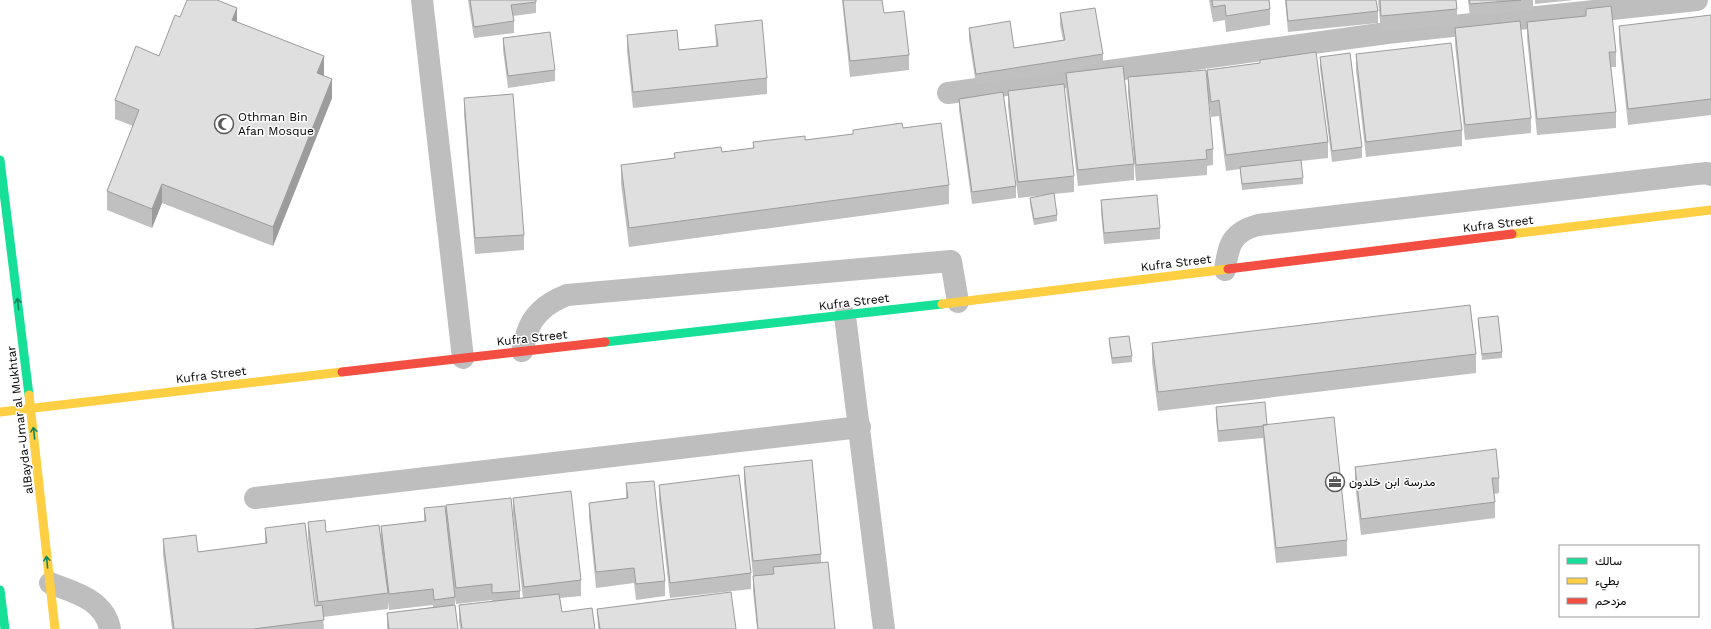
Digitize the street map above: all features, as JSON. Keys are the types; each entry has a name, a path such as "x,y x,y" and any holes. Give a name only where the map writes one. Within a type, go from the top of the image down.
{"street":[{"path":"422,0 463,358"},
{"path":"948,93 1388,33 1697,0"},
{"name":"alBayda-Umar al Mukhtar","path":"0,160 31,409 55,629"},
{"path":"1226,270 1227,253 1231,242 1243,231 1258,225 1697,174 1707,173 1711,175"},
{"name":"Kufra Street","path":"0,412 522,351 845,316 1711,210"},
{"path":"522,351 527,332 540,310 553,301 567,295 951,261 958,302"},
{"path":"845,316 884,629"},
{"path":"255,498 860,427"},
{"path":"50,583 84,597 100,607 108,618 110,629"},
{"path":"0,590 5,629"}],"building":[{"name":"Othman Bin Afan Mosque","path":"187,0 217,0 237,8 232,20 324,56 317,73 332,79 273,227 162,184 152,209 107,191 139,110 115,100 136,46 159,56 175,15 180,17"},
{"path":"470,0 536,0 536,2 511,5 514,21 474,27"},
{"path":"843,0 882,0 884,13 904,11 909,55 850,61"},
{"path":"1212,0 1269,0 1270,9 1226,16 1225,5 1213,7"},
{"path":"1286,0 1376,0 1378,11 1288,21"},
{"path":"1380,0 1456,0 1457,9 1381,16"},
{"path":"1469,0 1521,0 1470,4"},
{"path":"1611,6 1616,52 1609,52 1616,112 1537,119 1527,22 1586,16 1586,9"},
{"path":"1095,8 1103,54 976,74 969,28 1010,21 1014,48 1065,40 1060,13"},
{"path":"1711,15 1711,99 1628,109 1619,26"},
{"path":"762,20 767,78 633,92 627,35 677,30 679,50 718,46 715,25"},
{"path":"1520,21 1531,118 1465,125 1455,28"},
{"path":"550,32 555,70 508,76 503,38"},
{"path":"1451,43 1462,130 1366,142 1356,54"},
{"path":"1316,52 1328,142 1226,155 1219,100 1211,102 1207,70 1260,63 1260,60"},
{"path":"1350,53 1362,147 1332,151 1320,57"},
{"path":"1123,66 1134,164 1078,170 1066,73"},
{"path":"1206,70 1213,149 1206,150 1207,159 1136,165 1128,77"},
{"path":"1064,84 1074,176 1018,182 1008,91"},
{"path":"1003,92 1016,186 972,192 959,99"},
{"path":"513,94 524,235 475,238 464,98"},
{"path":"902,123 903,128 941,123 949,185 629,228 621,165 675,158 674,153 721,147 722,152 754,148 753,142 805,136 805,140 853,134 853,130"},
{"path":"1301,160 1303,178 1242,184 1240,167"},
{"path":"1054,193 1057,215 1034,219 1030,198"},
{"path":"1157,195 1160,228 1104,233 1101,200"},
{"path":"1470,305 1476,354 1158,392 1152,343"},
{"path":"1498,316 1502,352 1482,354 1478,318"},
{"path":"1129,336 1132,356 1112,358 1109,338"},
{"path":"1265,402 1267,425 1218,431 1216,407"},
{"path":"1334,417 1347,540 1276,548 1263,425"},
{"path":"1496,449 1499,478 1492,478 1495,502 1361,519 1355,467"},
{"path":"812,460 821,554 753,561 744,467"},
{"path":"739,475 751,573 670,583 659,485"},
{"path":"654,481 665,581 636,584 634,568 596,572 589,503 628,498 626,483"},
{"path":"571,491 581,580 524,587 513,498"},
{"path":"511,498 520,591 492,593 492,584 456,588 446,505"},
{"path":"445,506 455,597 434,600 433,589 389,594 381,526 426,521 424,508"},
{"path":"325,520 326,532 379,525 388,593 318,602 308,522"},
{"path":"305,523 315,606 322,605 324,620 253,629 174,629 163,539 196,535 198,552 267,543 265,528"},
{"path":"828,562 835,629 758,629 753,576 774,574 773,567"},
{"path":"731,592 736,629 600,629 597,609"},
{"path":"559,594 562,612 592,608 595,629 462,629 459,605"},
{"path":"455,605 458,629 389,629 387,613"}],"traffic: fast":[{"path":"0,160 29,395"},
{"path":"605,342 942,304"},
{"path":"0,590 5,629"}],"traffic: slow":[{"path":"1512,234 1711,210"},
{"path":"942,304 1228,269"},
{"path":"0,412 342,372"},
{"path":"29,395 55,629"}],"traffic: jam":[{"path":"1228,269 1512,234"},
{"path":"342,372 605,342"}],"place":[{"name":"Othman Bin Afan Mosque","path":"224,124"},
{"name":"مدرسة ابن خلدون","path":"1335,482"}]}
